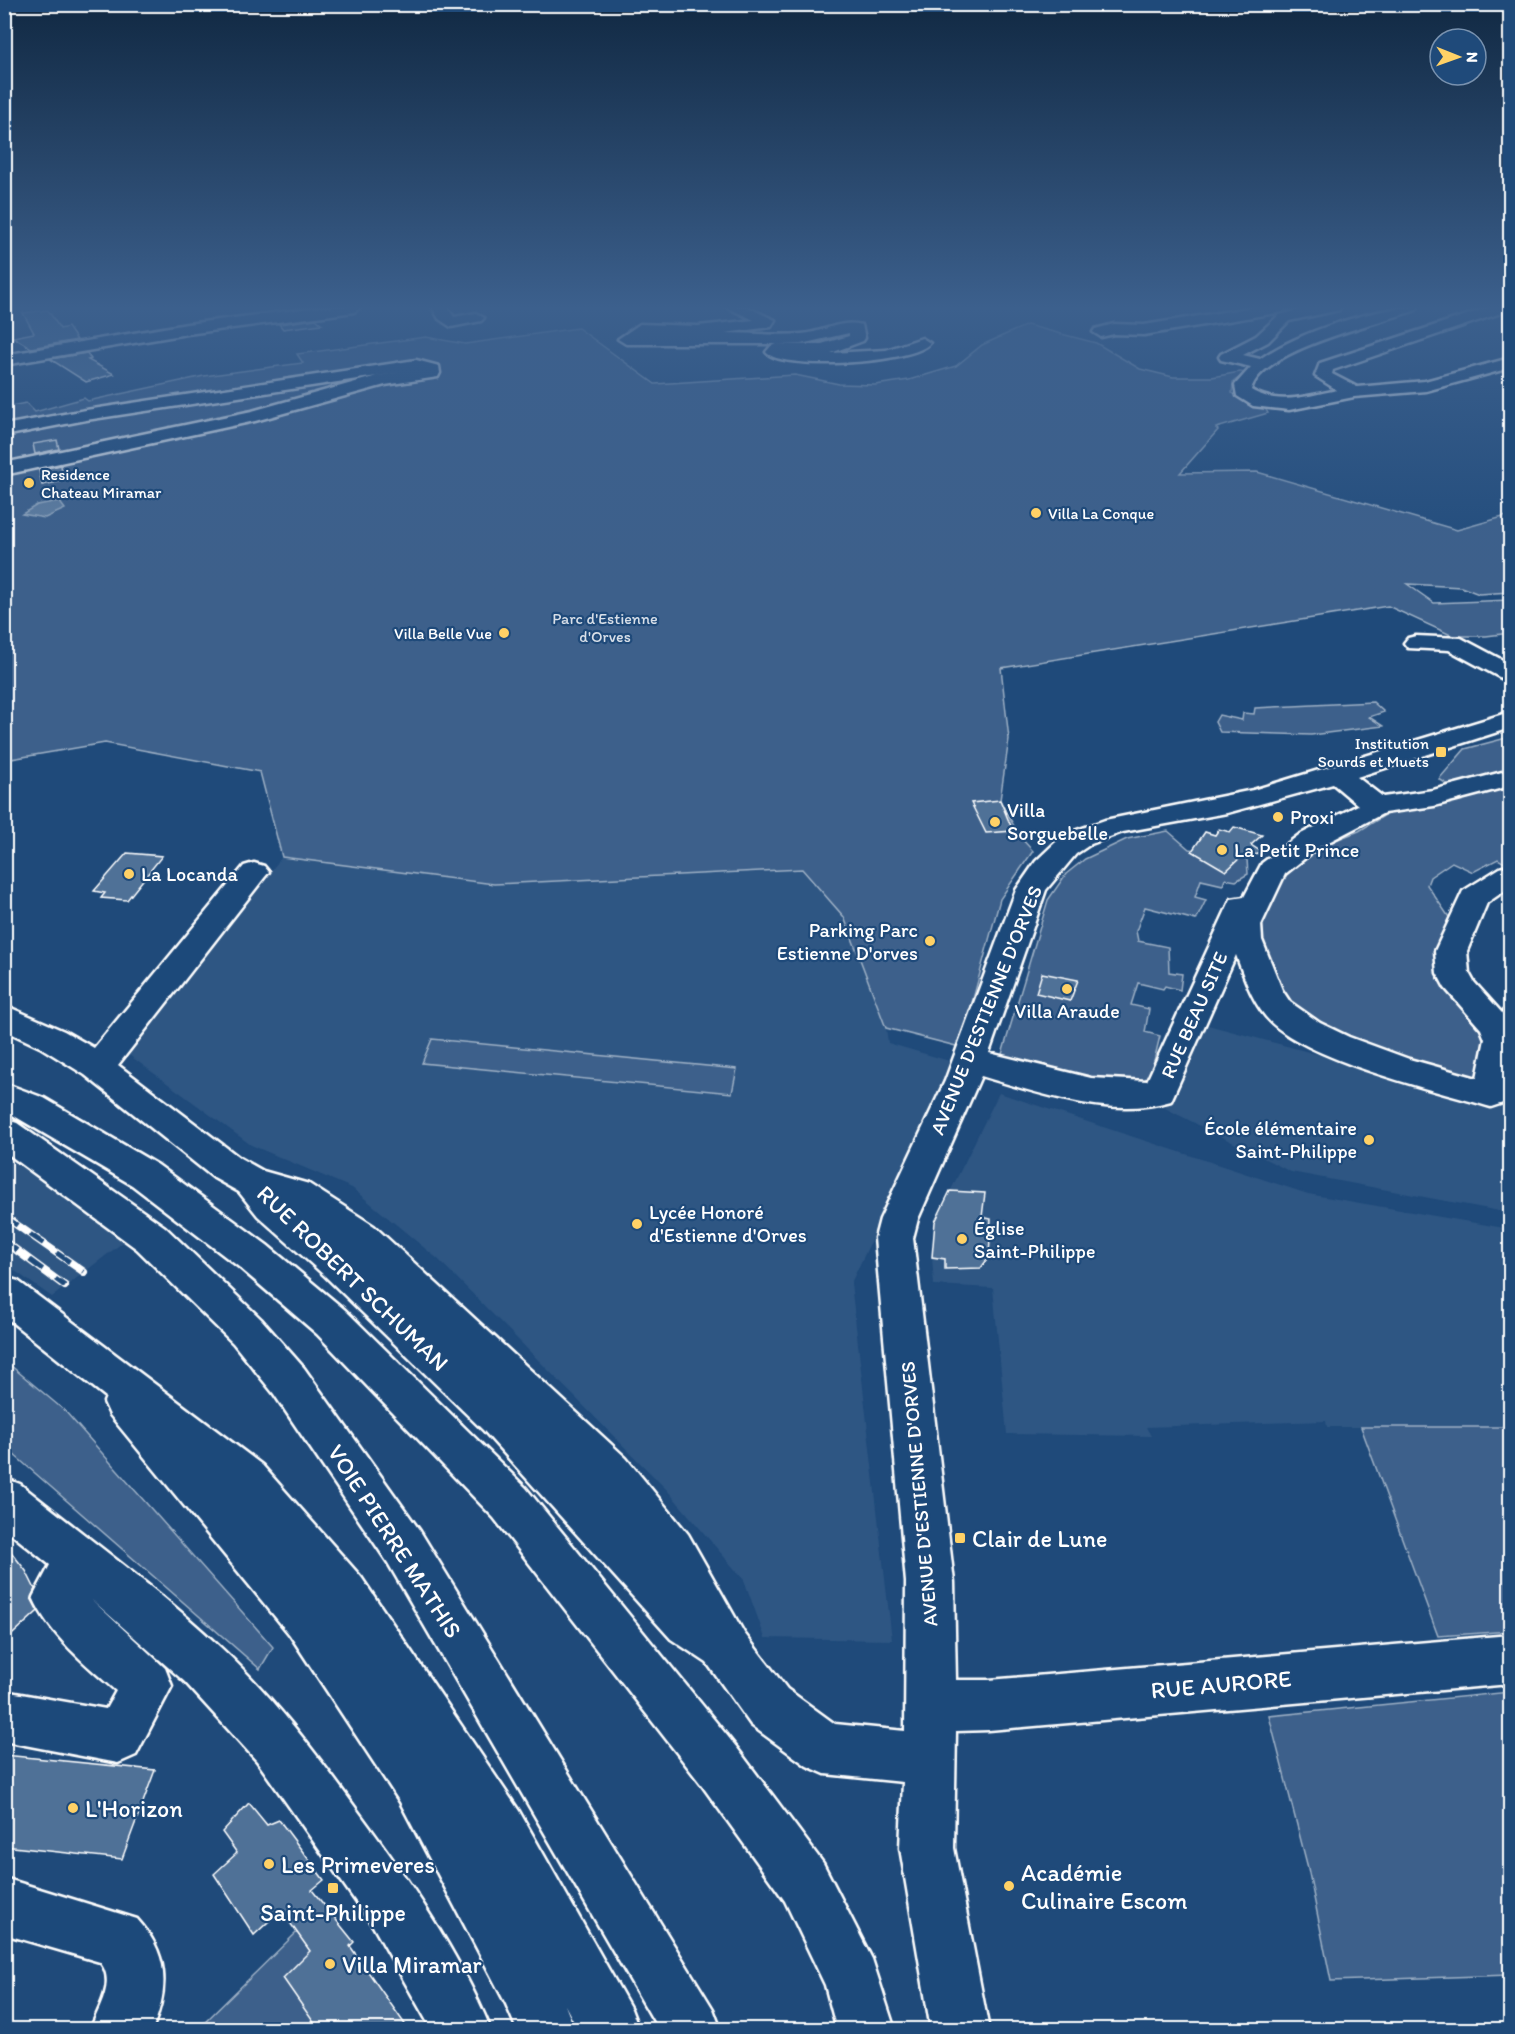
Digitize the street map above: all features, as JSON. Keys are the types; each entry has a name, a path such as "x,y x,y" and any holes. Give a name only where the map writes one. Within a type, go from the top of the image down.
{"main road":[{"path":"4,431 72,418 184,402"},
{"path":"4,469 255,416 304,402"},
{"path":"1259,402 1289,405 1304,402"},
{"path":"1416,643 1453,643 1510,673"},
{"name":"AVENUE D'ESTIENNE D'ORVES","path":"960,2030 927,1848 931,1706 930,1582 894,1238 898,1219 971,1060 1031,890 1042,872 1060,853 1082,838 1109,829 1204,811 1510,720"},
{"path":"1336,773 1377,806"},
{"path":"1510,778 1434,798 1377,806 1309,841 1272,869 1251,910 1246,925 1246,940 1266,991 1278,1011 1308,1032 1399,1068 1501,1097 1502,1039 1495,1024 1461,988 1453,973 1451,951 1474,898 1510,874"},
{"name":"RUE BEAU SITE","path":"971,1060 1102,1091 1139,1096 1159,1092 1253,883 1272,869"},
{"path":"4,1016 52,1039 97,1066 119,1043 254,872"},
{"name":"RUE ROBERT SCHUMAN","path":"97,1066 227,1168 252,1182 271,1206 339,1265 499,1417 688,1622 727,1650 769,1707 825,1748 872,1755 929,1758"},
{"path":"4,1095 32,1107 145,1175 253,1256 331,1322 510,1503 719,1766 804,1882 852,1979 866,2030"},
{"name":"VOIE PIERRE MATHIS","path":"4,1132 151,1238 248,1331 290,1381 404,1547 692,2030"},
{"path":"4,1293 81,1350 246,1480 344,1593 500,1830 610,2030"},
{"path":"81,1350 307,1618 418,1784 527,1985 546,2030"},
{"path":"4,1499 164,1631 230,1690 298,1772 408,1927 448,1997 462,2030"},
{"path":"4,1716 118,1737 147,1686 93,1637 57,1597 79,1562"},
{"name":"RUE AURORE","path":"931,1706 988,1705 1510,1659"},
{"path":"4,1906 117,1939 132,1956 136,1982 127,2020 119,2030"}],"shaded area":[{"path":"59,501 65,509 45,518 22,514 37,505"},
{"name":"Lycée Honoré d'Estienne d'Orves","path":"282,857 494,884 802,869 844,917 886,1028 888,1043 956,1063 851,1283 892,1640 765,1638 744,1580 667,1490 439,1260 352,1188 251,1145 125,1052"},
{"name":"École élémentaire Saint-Philippe","path":"1204,1024 1510,1106 1510,1213 1291,1172 1165,1108"},
{"path":"999,1093 1308,1194 1510,1229 1510,1427 1327,1427 1326,1421 1146,1427 1151,1436 1007,1434 993,1288 934,1285 932,1257 935,1222"},
{"path":"4,1154 126,1240 52,1297 5,1264"}],"green space":[{"name":"Parc d'Estienne d'Orves","path":"70,402 1252,402 1265,408 1268,413 1216,428 1218,430 1180,473 1257,472 1457,530 1510,515 1510,592 1479,594 1461,587 1407,584 1434,603 1510,600 1510,633 1453,636 1388,606 1001,668 1009,739 1000,800 1020,837 1033,851 1000,899 960,1047 886,1028 844,917 802,869 494,884 282,857 260,772 105,743 5,760 5,434 108,416 5,427 5,407 26,403 35,412"},
{"path":"1373,702 1384,712 1369,717 1383,726 1311,735 1220,732 1215,722 1219,715 1242,720 1243,713 1254,714 1255,708"},
{"path":"1510,737 1510,768 1453,788 1439,779 1465,749"},
{"path":"1510,781 1510,862 1506,864 1498,859 1473,872 1452,862 1430,877 1427,885 1455,926 1447,971 1493,1028 1478,1078 1328,1035 1280,1003 1257,925 1280,880 1315,848 1359,831 1385,815 1400,809 1477,793"},
{"path":"1168,831 1189,849 1247,859 1248,874 1236,881 1225,879 1223,885 1201,880 1195,897 1206,900 1196,920 1145,907 1136,931 1138,941 1168,947 1169,972 1182,974 1180,990 1165,986 1163,989 1138,983 1131,1005 1149,1009 1145,1032 1160,1036 1147,1090 1000,1061 1048,900 1066,874 1085,859 1127,839"},
{"path":"432,1039 737,1069 732,1093 422,1063"},
{"path":"4,1360 65,1411 273,1647 260,1669 5,1447"},
{"path":"1361,1427 1510,1427 1510,1631 1438,1636"},
{"path":"1510,1692 1510,1975 1331,1981 1308,1868 1269,1716"},
{"path":"297,1932 311,1950 319,2029 197,2030"}],"building":[{"path":"57,440 59,449 35,454 33,444"},
{"path":"61,465 63,481 42,485 39,470"},
{"name":"Villa Sorguebelle","path":"1000,800 1013,831 986,833 971,803"},
{"name":"La Petit Prince","path":"1234,827 1262,835 1251,845 1263,853 1240,858 1226,871 1192,851 1205,832 1215,835 1219,829 1230,832"},
{"name":"La Locanda","path":"127,853 162,856 127,900 101,898 105,893 94,891"},
{"name":"Villa Araude","path":"1042,973 1078,980 1070,1001 1036,993"},
{"name":"Église Saint-Philippe","path":"950,1191 985,1193 982,1217 991,1219 989,1257 981,1268 945,1269 945,1259 932,1257 935,1222"},
{"path":"4,1543 26,1571 35,1589 31,1598 38,1611 4,1642"},
{"name":"L'Horizon","path":"4,1755 155,1770 122,1859 4,1846"},
{"path":"249,1803 267,1825 279,1820 324,1880 312,1890 354,1942 350,1946 409,2030 319,2030 283,1978 310,1951 281,1910 254,1935 214,1874 237,1853 222,1832"}],"railway":[{"path":"4,1216 84,1272"},
{"path":"4,1241 65,1286"}],"place":[{"name":"Residence Chateau Miramar","path":"29,483"},
{"name":"Villa La Conque","path":"1036,513"},
{"name":"Villa Belle Vue","path":"504,633"},
{"name":"Institution Sourds et Muets","path":"1441,752"},
{"name":"Proxi","path":"1278,817"},
{"name":"Villa Sorguebelle","path":"995,822"},
{"name":"La Petit Prince","path":"1222,850"},
{"name":"La Locanda","path":"129,874"},
{"name":"Parking Parc Estienne D'orves","path":"930,941"},
{"name":"Villa Araude","path":"1067,989"},
{"name":"École élémentaire Saint-Philippe","path":"1369,1140"},
{"name":"Lycée Honoré d'Estienne d'Orves","path":"637,1224"},
{"name":"Église Saint-Philippe","path":"962,1239"},
{"name":"Clair de Lune","path":"960,1538"},
{"name":"L'Horizon","path":"73,1808"},
{"name":"Les Primeveres","path":"269,1864"},
{"name":"Académie Culinaire Escom","path":"1009,1886"},
{"name":"Saint-Philippe","path":"333,1888"},
{"name":"Villa Miramar","path":"330,1964"}]}
